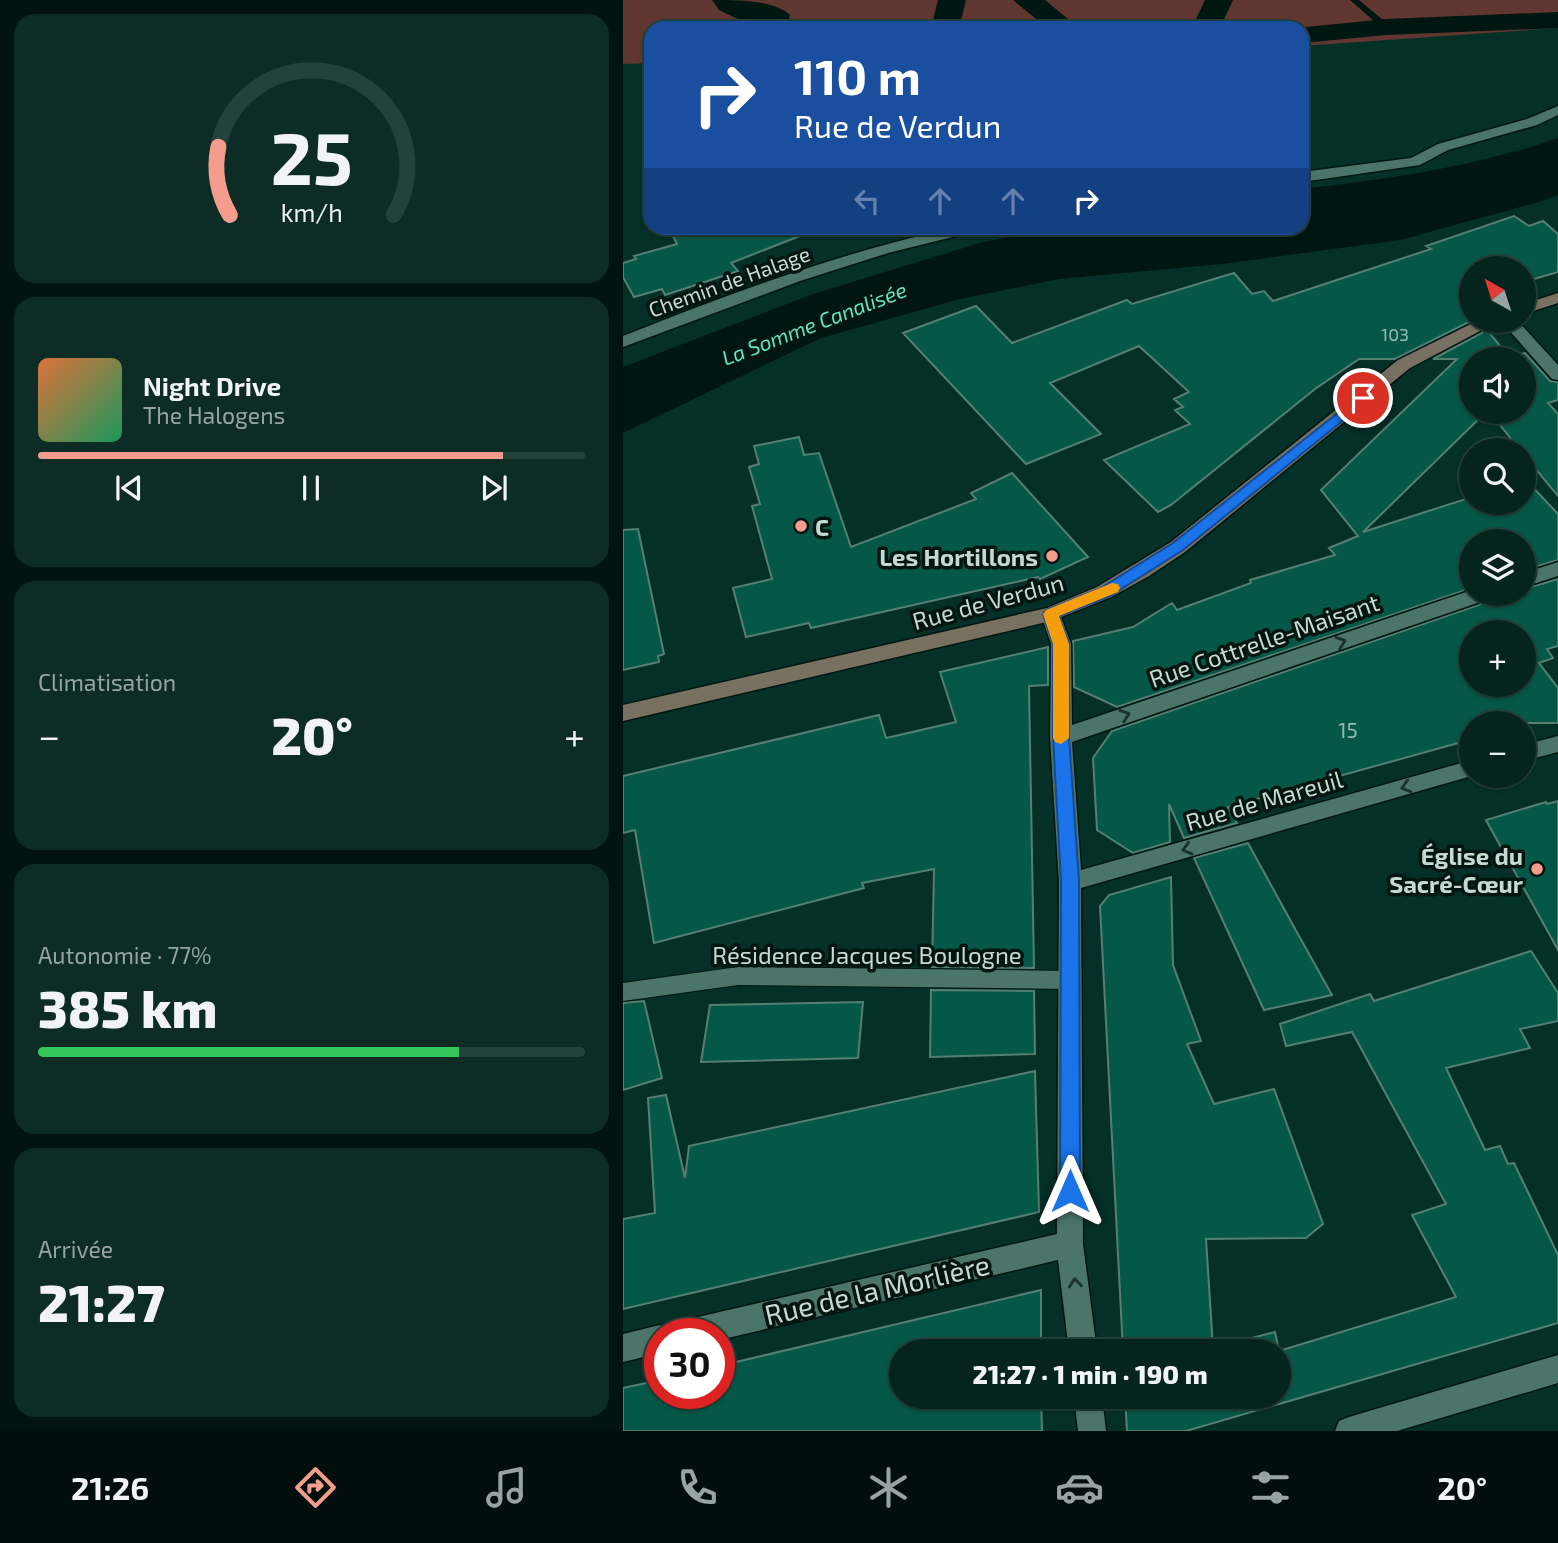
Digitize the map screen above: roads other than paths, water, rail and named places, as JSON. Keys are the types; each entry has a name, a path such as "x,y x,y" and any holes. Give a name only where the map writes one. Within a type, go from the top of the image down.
{"street":[{"path":"1309,176 1415,162 1443,147 1532,122 1558,110"},
{"name":"Chemin de Halage","path":"623,342 705,309 845,262 937,235"},
{"path":"1537,305 1558,298"},
{"name":"Rue de Verdun","path":"623,713 1051,614 1104,592 1160,559 1404,365 1467,333"},
{"path":"1520,333 1558,375"},
{"path":"1536,576 1558,569"},
{"name":"Rue Cottrelle-Maisant","path":"1061,737 1459,602"},
{"path":"1051,614 1061,644 1061,737 1070,881 1070,1244 1082,1339"},
{"path":"1536,750 1558,744"},
{"name":"Rue de Mareuil","path":"1070,881 1459,772"},
{"name":"Rue de la Morlière","path":"735,1322 1070,1244"},
{"path":"623,1348 644,1343"},
{"path":"1349,1431 1558,1369"},
{"path":"1089,1409 1092,1431"}],"lane":[{"name":"Résidence Jacques Boulogne","path":"623,992 738,976 1070,980"}],"water":[{"name":"La Somme Canalisée","path":"1558,138 1558,195 1400,240 1222,264 1059,279 956,300 821,338 623,433 623,367 813,294 983,242 1022,235 1309,235 1309,188 1431,171"}],"waterway":[{"path":"735,0 767,15 765,21"},
{"path":"947,21 952,0"},
{"path":"1027,0 1056,21"},
{"path":"1209,21 1219,0"},
{"path":"1354,0 1386,27"},
{"path":"767,15 791,21"},
{"path":"1309,34 1386,27 1558,20"}],"place":[{"name":"C","path":"801,526"},
{"name":"Les Hortillons","path":"1052,556"},
{"name":"Église du Sacré-Cœur","path":"1537,869"}]}
